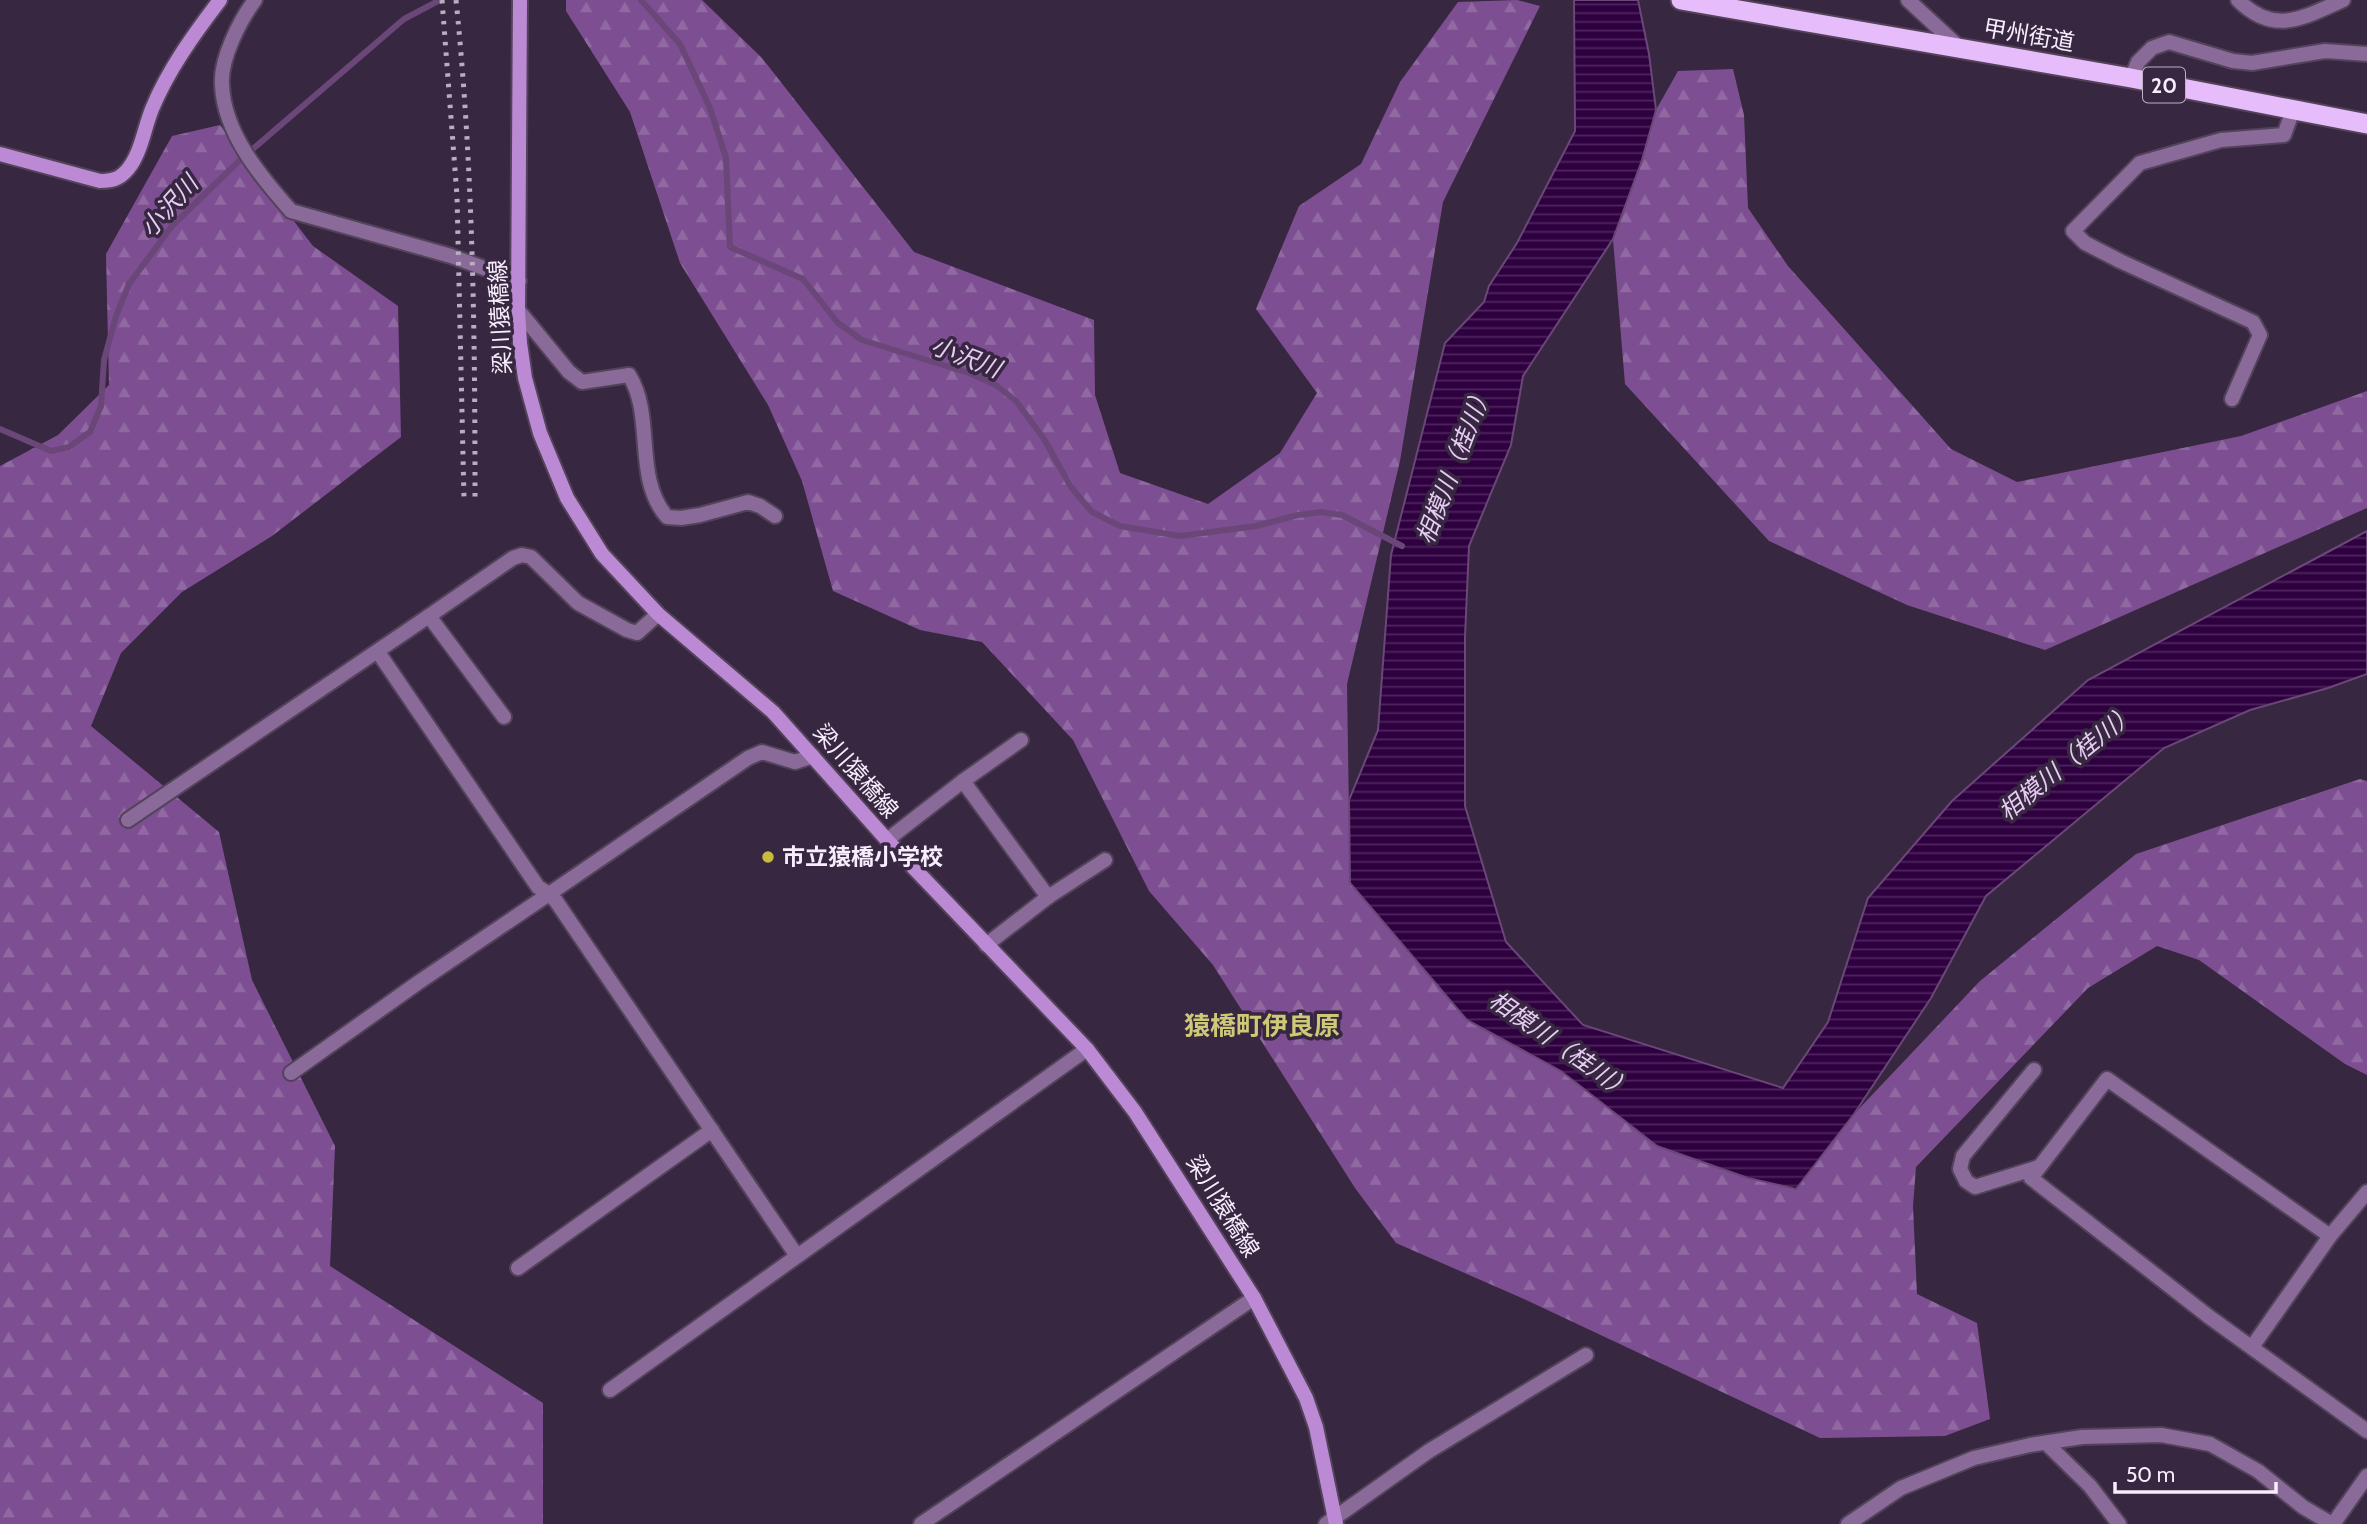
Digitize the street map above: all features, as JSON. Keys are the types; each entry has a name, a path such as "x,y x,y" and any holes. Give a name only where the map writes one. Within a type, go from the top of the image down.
{"highway":[{"name":"甲州街道","path":"1681,0 2131,78 2367,124"}],"main road":[{"path":"0,153 100,181 114,181 127,171 135,157 152,109 174,65 220,0"},
{"name":"梁川猿橋線","path":"520,0 520,343 531,403 567,498 603,554 658,614 773,712 887,840 1087,1049 1135,1112 1254,1298 1306,1398 1316,1427 1332,1522"}],"street":[{"path":"255,0 246,12 229,48 221,82 227,115 243,148 291,211 451,256 519,281"},
{"path":"1908,0 1960,48"},
{"path":"2238,0 2252,14 2277,22 2311,15 2343,0"},
{"path":"2131,78 2138,62 2152,48 2169,42 2233,61 2252,63 2325,51 2367,54"},
{"path":"2232,399 2260,335 2253,322 2120,261 2085,243 2073,231 2140,163 2221,140 2284,135 2292,110"},
{"path":"518,310 569,372 582,382 629,375 638,398 650,483 658,506 667,517 700,515 748,502 775,516"},
{"path":"128,820 513,558 522,555 531,557 578,603 627,630 637,633 658,614"},
{"path":"429,616 504,717"},
{"path":"378,652 538,887 556,901 797,1256"},
{"path":"887,840 1021,740"},
{"path":"291,1073 419,982 748,758 762,752 795,762 813,756"},
{"path":"963,781 1048,897"},
{"path":"986,945 1048,897 1105,860"},
{"path":"610,1390 1087,1049"},
{"path":"2034,1070 1963,1156 1960,1169 1966,1181 1975,1187 2039,1167"},
{"path":"2330,1236 2107,1079 2031,1178 2367,1431"},
{"path":"518,1268 712,1130"},
{"path":"2252,1347 2330,1236 2367,1192"},
{"path":"921,1524 1254,1298"},
{"path":"1332,1522 1429,1451 1586,1355"},
{"path":"1848,1524 1901,1488 1974,1458 2082,1437 2161,1435 2210,1444 2258,1471 2303,1507 2332,1524 2367,1476"},
{"path":"2046,1443 2090,1486 2119,1524"}],"green space":[{"path":"566,0 702,0 762,58 914,252 1094,320 1095,395 1120,473 1208,504 1280,453 1317,393 1256,309 1299,206 1361,164 1400,82 1458,2 1517,0 1540,6 1443,202 1400,461 1347,684 1350,883 1467,1020 1561,1071 1657,1146 1796,1189 1854,1114 1980,981 2136,854 2360,779 2367,781 2367,1075 2345,1064 2199,960 2157,946 2088,988 1916,1167 1913,1206 1917,1294 1977,1323 1990,1419 1945,1436 1820,1438 1524,1299 1396,1243 1355,1188 1213,965 1149,891 1073,740 982,642 920,630 833,591 802,481 768,405 680,263 630,112 566,11"},
{"path":"1733,69 1744,115 1748,208 1788,266 1951,449 2017,482 2241,436 2367,391 2367,508 2045,650 1907,605 1769,541 1625,384 1613,239 1642,160 1656,110 1678,71"},
{"path":"220,125 313,246 398,306 401,437 272,536 182,592 121,653 91,726 219,832 252,980 335,1146 330,1266 543,1403 543,1524 0,1524 0,466 58,435 109,385 106,254 172,136"}],"water":[{"name":"相模川（桂川）","path":"1574,0 1638,0 1649,54 1656,110 1642,160 1613,239 1523,376 1511,445 1469,546 1465,637 1465,806 1506,942 1583,1025 1783,1088 1828,1022 1868,898 1952,801 2088,680 2367,531 2367,674 2250,710 2164,748 1986,896 1931,998 1854,1114 1796,1189 1748,1178 1657,1146 1561,1071 1467,1020 1350,883 1349,800 1378,730 1391,555 1445,343 1484,302 1489,286 1517,243 1575,131"}],"waterway":[{"name":"小沢川","path":"0,429 51,451 69,447 90,432 101,406 104,360 116,316 129,284 172,226 240,160 404,19 440,0"},
{"name":"小沢川","path":"641,0 680,44 710,108 726,158 730,247 803,279 838,323 862,340 969,373 996,385 1016,401 1044,439 1071,487 1092,512 1120,526 1180,536 1256,526 1321,512 1342,515 1402,546"}],"railway":[{"path":"442,0 457,196 464,499"},
{"path":"456,0 472,249 475,498"}],"place":[{"name":"市立猿橋小学校","path":"768,857"}],"district":[{"name":"猿橋町伊良原","path":"1262,1026"}]}
